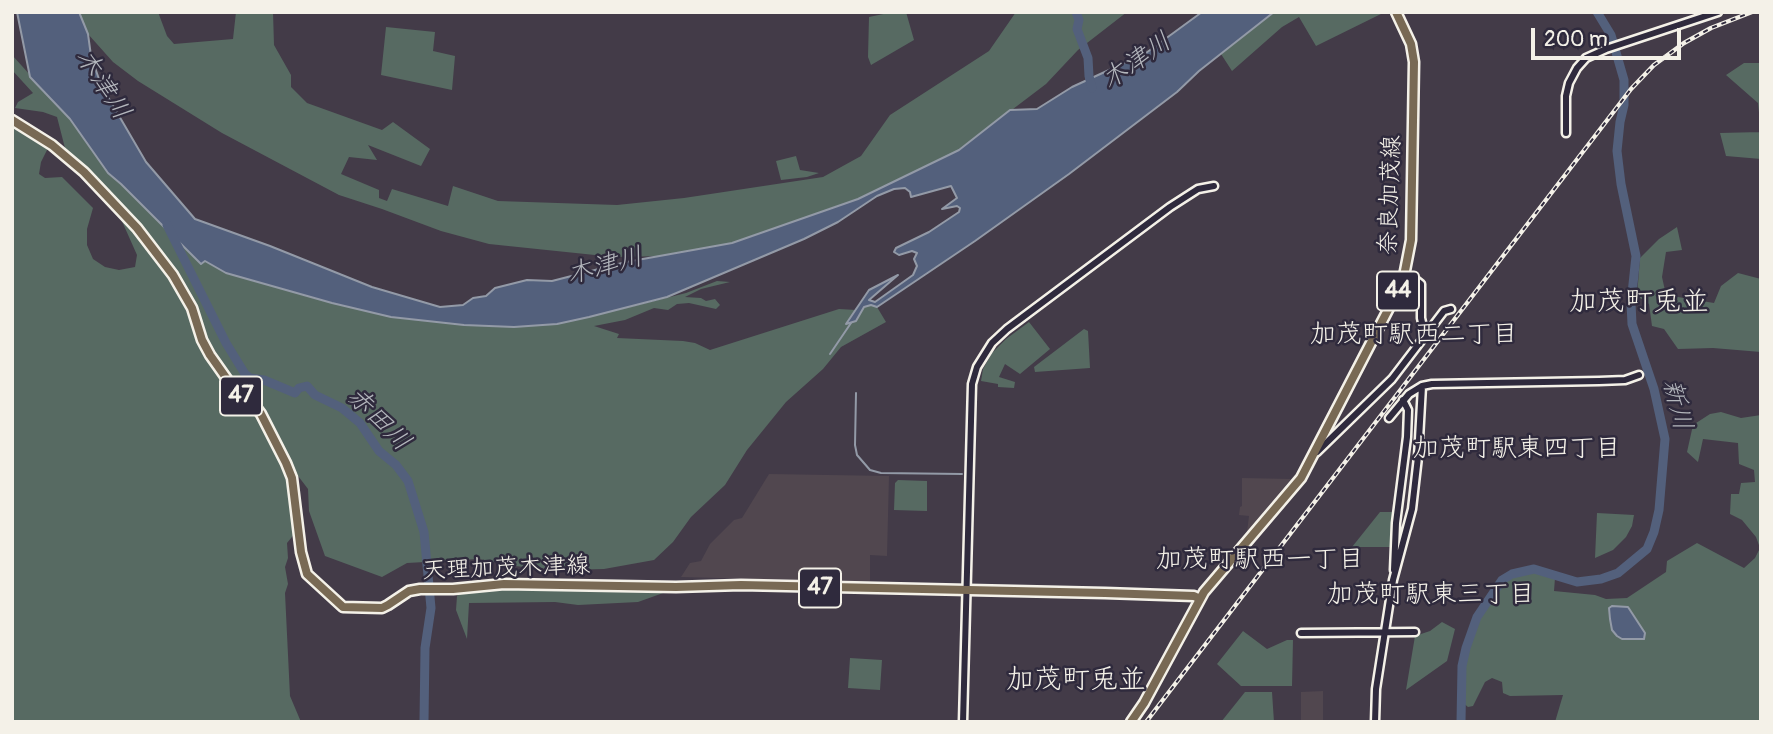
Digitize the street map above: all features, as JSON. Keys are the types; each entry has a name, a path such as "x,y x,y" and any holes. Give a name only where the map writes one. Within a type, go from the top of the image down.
{"main road":[{"name":"奈良加茂線","path":"1131,722 1200,599 1301,478 1403,281 1411,240 1414,62 1411,44 1396,12"},
{"name":"天理加茂木津線","path":"12,120 52,145 85,172 122,210 173,275 192,308 202,340 210,355 234,389 261,414 286,463 292,478 301,552 307,574 343,607 357,609 388,606 402,594 420,589 505,584 665,587 741,585 1194,596 1200,599"}],"street":[{"path":"1566,133 1566,96 1569,83 1586,58 1606,48 1718,12"},
{"path":"963,722 972,384 982,357 1007,329 1170,207 1198,189 1214,186"},
{"path":"1403,281 1416,280 1421,284 1421,318 1423,327 1429,331"},
{"path":"1313,456 1392,379 1444,311 1451,309"},
{"path":"1389,418 1403,400 1422,386 1486,382 1625,380 1639,375"},
{"path":"1374,722 1384,633 1394,579 1412,509 1422,386"},
{"path":"1394,579 1396,523 1407,437 1408,410 1403,400"},
{"path":"1301,633 1415,632"}],"shaded area":[{"path":"769,474 889,476 887,556 870,555 870,582 681,577 690,563 701,561 710,544 734,520 742,518"},
{"path":"1242,478 1291,479 1247,532 1249,516 1239,515 1242,506"},
{"path":"1323,691 1323,722 1301,722 1301,692"}],"green space":[{"path":"79,12 158,12 167,36 174,44 233,39 236,12 273,12 274,45 291,75 291,87 307,103 382,130 393,122 430,149 421,166 368,145 377,160 349,157 341,174 379,190 379,198 387,201 392,189 448,206 453,186 498,201 617,205 823,177 861,156 890,115 989,51 1016,12 1127,12 1078,50 1046,84 959,150 858,199 732,243 669,256 614,257 489,244 441,231 339,195 222,133 138,81 113,62 88,34"},
{"path":"906,12 914,40 871,65 868,57 869,17"},
{"path":"1274,12 1385,12 1316,46 1299,17 1282,27 1232,71 1221,54"},
{"path":"386,27 435,32 433,51 455,56 452,90 381,75"},
{"path":"12,55 70,119 108,173 201,264 205,261 226,273 390,317 514,327 557,324 686,293 717,281 730,282 701,289 685,297 706,301 715,299 720,305 716,309 689,303 677,304 668,310 654,308 625,320 594,326 619,334 617,338 683,341 710,350 839,309 856,310 847,323 856,321 864,307 871,305 877,307 886,322 841,347 823,369 786,402 747,450 725,485 691,517 673,542 654,560 604,569 561,570 514,566 479,559 407,563 382,577 325,556 309,511 308,489 289,464 264,412 241,393 205,343 186,291 85,168 65,148 57,117 15,108 18,102 33,93 12,70"},
{"path":"1744,63 1761,63 1761,132 1758,103 1726,75"},
{"path":"12,126 48,148 39,174 45,178 62,177 93,208 87,229 87,245 93,259 105,267 119,270 135,267 137,255 117,210 137,232 178,291 199,342 225,383 237,397 257,412 288,475 296,532 287,543 288,558 285,567 288,584 285,593 290,696 301,722 12,722"},
{"path":"1761,132 1761,159 1726,156 1720,133"},
{"path":"796,156 800,170 819,173 781,180 776,161"},
{"path":"1677,227 1682,250 1666,252 1662,277 1666,295 1714,303 1721,286 1738,273 1761,279 1761,352 1713,348 1678,349 1664,329 1652,326 1649,304 1637,296 1640,258 1659,239"},
{"path":"1029,322 1050,349 1020,374 1005,364 999,377 1015,382 1014,388 998,387 998,384 981,381 983,369 992,353"},
{"path":"1084,329 1088,331 1090,368 1035,372 1034,367"},
{"path":"1721,412 1741,418 1761,415 1761,722 1555,722 1563,695 1510,696 1503,693 1502,682 1492,678 1485,682 1473,706 1468,707 1462,702 1464,661 1468,645 1488,601 1504,581 1518,575 1539,572 1555,578 1554,591 1595,595 1606,599 1627,598 1666,572 1667,561 1697,543 1744,568 1755,558 1760,548 1756,537 1742,520 1730,514 1731,494 1739,494 1741,483 1755,482 1754,470 1739,464 1738,443 1703,439 1698,462 1687,452 1693,425 1710,414"},
{"path":"898,480 927,481 927,511 894,510 895,483"},
{"path":"1380,512 1393,512 1390,547 1352,547"},
{"path":"1597,513 1634,515 1626,537 1613,550 1595,558"},
{"path":"501,588 666,592 638,602 578,605 555,602 469,603 467,639 456,610 457,596 460,593"},
{"path":"1442,622 1455,629 1447,661 1406,690 1415,636 1430,631"},
{"path":"1243,631 1267,649 1293,640 1292,686 1241,686 1217,664"},
{"path":"850,658 882,660 880,690 848,688"},
{"path":"1245,692 1272,692 1274,722 1221,722"}],"water":[{"name":"木津川","path":"17,12 79,12 88,34 91,56 101,85 146,162 195,219 372,287 440,307 463,305 473,298 486,296 495,288 527,280 552,281 626,262 732,243 858,199 959,150 1010,110 1037,109 1072,87 1146,53 1202,12 1274,12 1199,71 1177,92 1069,174 877,307 864,307 856,321 846,324 869,290 898,275 869,300 875,302 913,275 917,266 914,259 917,253 912,251 899,255 894,252 896,248 929,232 959,212 960,208 957,206 942,209 957,198 951,186 911,197 905,188 894,189 877,196 838,222 804,239 667,297 557,324 514,327 391,317 226,273 205,261 201,264 108,173 70,119 30,77"},
{"path":"1628,607 1645,633 1644,639 1622,639 1617,636 1612,630 1610,619 1609,608"}],"waterway":[{"name":"木津川","path":"1076,12 1079,20 1077,29 1088,58 1092,88"},
{"name":"新川","path":"1461,722 1462,666 1466,648 1477,617 1502,580 1512,574 1534,569 1577,582 1601,579 1618,573 1647,549 1659,510 1665,439 1654,389 1632,324 1631,303 1636,256 1617,151 1624,105 1624,80 1611,35 1597,12"},
{"name":"赤田川","path":"167,225 226,343 245,374 295,393 299,388 307,386 315,395 342,408 360,423 379,451 396,465 408,481 424,532 431,608 425,648 424,722"},
{"path":"830,354 851,323"},
{"path":"856,393 855,445 857,455 870,470 881,473 962,474"}],"railway":[{"path":"1146,722 1631,89 1654,65 1684,43 1711,28 1752,12"}],"district":[{"name":"加茂町兎並","path":"1639,303"},
{"name":"加茂町駅西二丁目","path":"1414,335"},
{"name":"加茂町駅東四丁目","path":"1517,449"},
{"name":"加茂町駅西一丁目","path":"1260,560"},
{"name":"加茂町駅東三丁目","path":"1431,595"},
{"name":"加茂町兎並","path":"1076,681"}]}
